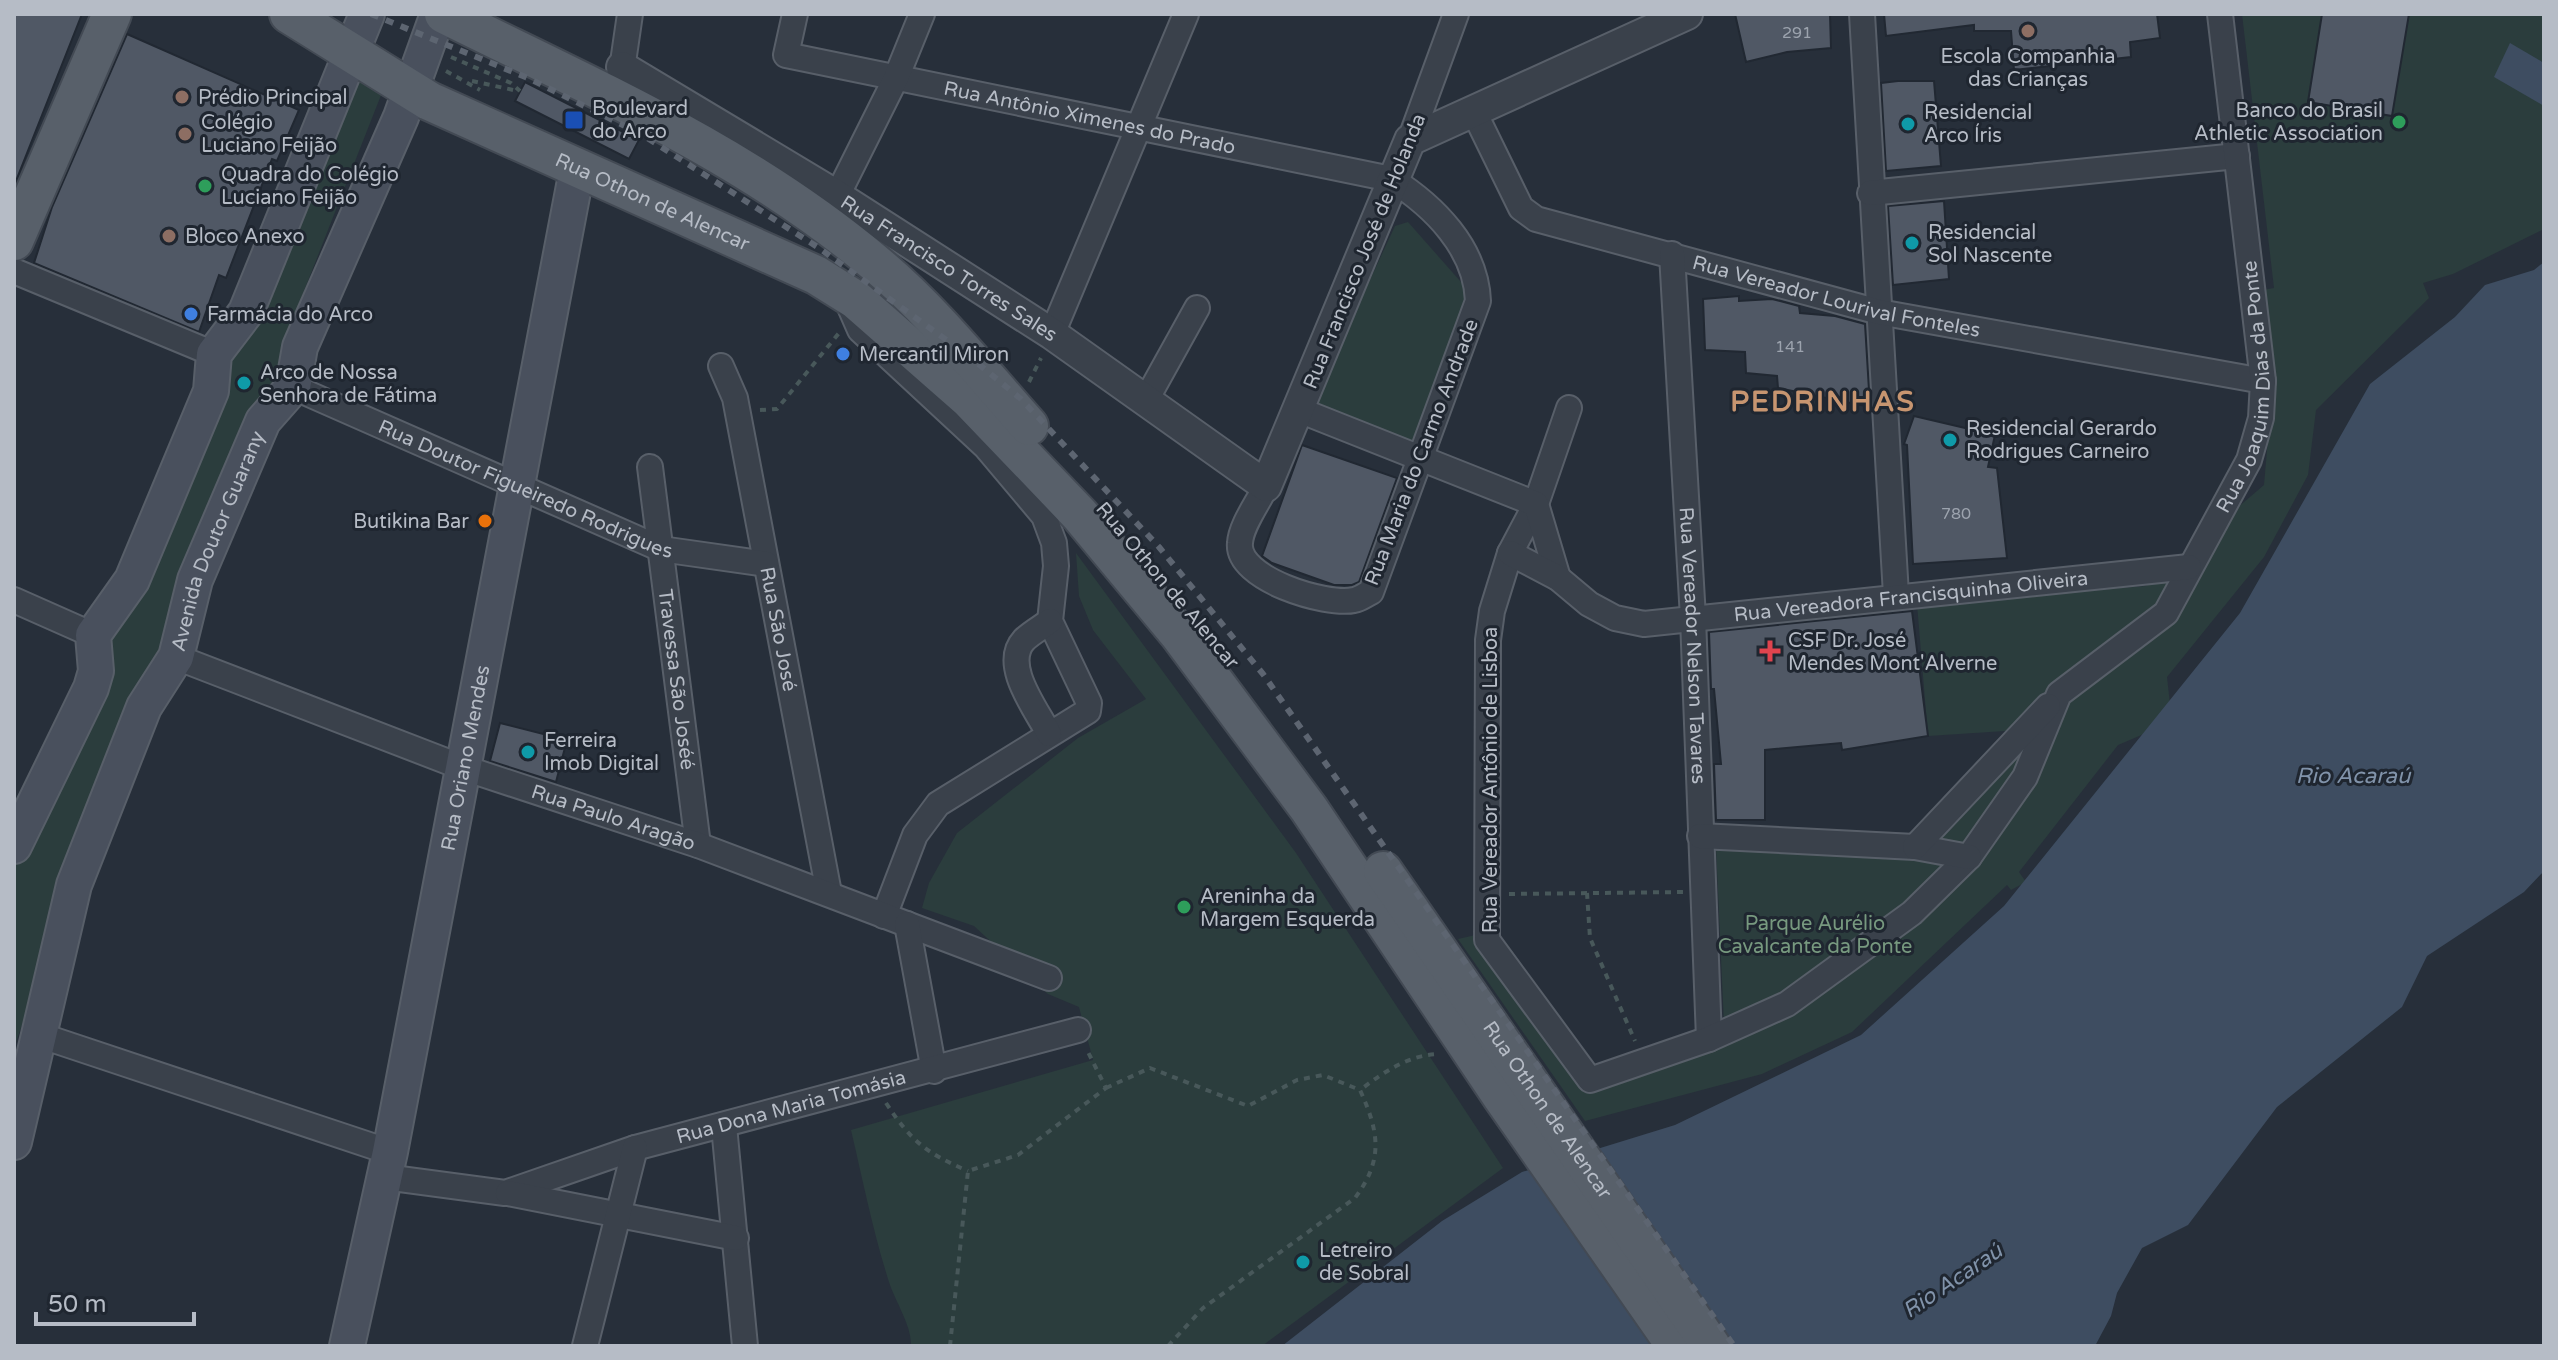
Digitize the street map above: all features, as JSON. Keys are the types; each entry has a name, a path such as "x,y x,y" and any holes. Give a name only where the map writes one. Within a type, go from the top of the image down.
{"main road":[{"path":"14,241 112,14"},
{"name":"Rua Othon de Alencar","path":"289,14 411,90 577,170 760,249 848,305 934,366 1006,435 1080,515 1178,633 1300,797 1467,1044 1514,1089 1711,1346"},
{"path":"14,846 91,688 96,671 93,635 132,580 211,391 214,354 246,312 367,14"},
{"path":"293,387 300,347 441,14"},
{"name":"Rua Othon de Alencar","path":"441,14 620,82 752,172 835,212 1112,516 1250,682 1514,1089 1676,1346"},
{"name":"Rua Oriano Mendes","path":"347,1346 387,1165 577,170"},
{"name":"Avenida Doutor Guarany","path":"14,1142 74,885 144,707 176,657 195,580 263,421 293,387"}],"street":[{"path":"620,82 630,14"},
{"name":"Rua Antônio Ximenes do Prado","path":"795,14 786,55 1391,179"},
{"path":"835,212 922,14"},
{"path":"1052,334 1186,14"},
{"name":"Rua Francisco José de Holanda","path":"1266,486 1391,179 1410,140 1456,14"},
{"path":"1410,140 1687,14"},
{"path":"1862,14 1870,193 1896,595"},
{"name":"Rua Joaquim Dias da Ponte","path":"1915,847 2059,694 2166,613 2249,460 2261,418 2263,381 2220,14"},
{"name":"Rua Vereador Lourival Fonteles","path":"1474,112 1521,208 1536,219 1879,312 2263,381"},
{"path":"1870,193 2237,156"},
{"name":"Rua Maria do Carmo Andrade","path":"1266,486 1239,542 1241,554 1250,567 1285,589 1339,601 1355,600 1371,592 1478,301 1477,280 1471,261 1433,211 1391,179"},
{"name":"Rua Francisco Torres Sales","path":"835,212 1052,334 1266,486"},
{"name":"Rua Vereador Nelson Tavares","path":"1672,254 1693,618 1709,1039"},
{"path":"14,271 214,354"},
{"path":"848,305 860,330 986,447 1044,516 1054,543 1056,566 1050,621 1087,693 1088,711 938,804 915,835 896,920 934,1071"},
{"path":"1146,400 1197,308"},
{"name":"Rua São José","path":"721,366 737,411 829,893"},
{"name":"Rua Doutor Figueiredo Rodrigues","path":"293,387 661,549 766,564"},
{"name":"Rua Vereador Antônio de Lisboa","path":"1569,408 1536,504 1510,553 1492,611 1488,640 1487,940 1590,1080 1644,1061"},
{"path":"1299,410 1536,504 1558,578"},
{"name":"Travessa São Joséé","path":"650,467 698,845"},
{"name":"Rua Vereadora Francisquinha Oliveira","path":"1510,553 1558,578 1589,604 1615,618 1644,624 1896,595 2189,567"},
{"path":"14,600 93,635"},
{"path":"1049,734 1016,669 1016,656 1023,641 1050,621"},
{"name":"Rua Paulo Aragão","path":"176,657 464,768 698,845 1049,978"},
{"path":"1644,1061 1709,1039 1787,1004 1912,913 1969,857 2025,777 2059,694"},
{"path":"1700,836 1915,847 1969,857"},
{"name":"Rua Dona Maria Tomásia","path":"505,1193 635,1148 934,1071 1078,1030"},
{"name":"Rua Dona Maria Tomásia","path":"39,1035 387,1165 618,1218 736,1238"},
{"path":"724,1126 745,1346"},
{"path":"585,1346 635,1148"}],"path":[{"path":"445,55 511,83 520,91 466,80"},
{"path":"737,411 777,409 848,305"},
{"path":"1015,410 1052,334"},
{"path":"1489,895 1703,892"},
{"path":"1587,893 1590,938 1644,1061"},
{"path":"1078,1030 1106,1088"},
{"path":"1360,1090 1387,1069 1423,1055 1455,1053 1467,1044"},
{"path":"876,1086 904,1131 929,1155 968,1171 1018,1155 1106,1088 1150,1068 1248,1106 1297,1080 1323,1075 1360,1090 1376,1127 1371,1176 1355,1198 1203,1308 1168,1346"},
{"path":"950,1346 968,1171"}],"green space":[{"name":"Parque Aurélio Cavalcante da Ponte","path":"2242,14 2544,14 2544,229 2453,274 2423,283 2429,298 2316,410 2308,475 2264,557 2167,677 2172,722 2118,745 2019,872 2026,882 2011,890 2007,885 1852,1032 1762,1074 1585,1121 1458,939 1480,934 1581,1082 1724,1024 1716,847 1949,831 2018,755 2005,731 1928,736 1917,604 2146,586 2264,485 2273,381 2262,290 2274,288"},
{"path":"355,71 385,85 280,352 285,376 249,420 163,635 167,669 133,704 14,1048 14,869 100,692 101,662 215,386"},
{"path":"1408,222 1468,290 1419,445 1311,407 1395,226"},
{"path":"1076,553 1296,853 1503,1168 1262,1346 911,1346 909,1330 889,1282 868,1206 851,1130 1093,1060 1079,1007 1048,994 974,926 922,908 929,883 957,833 1078,738 1146,699 1093,630 1079,596"}],"water":[{"path":"2510,43 2544,63 2544,106 2494,77"},
{"name":"Rio Acaraú","path":"2544,262 2544,871 2524,892 2427,956 2402,1007 2277,1107 2188,1225 2142,1248 2117,1293 2111,1316 2095,1346 1282,1346 1442,1221 1522,1172 1675,1125 1861,1035 2004,906 2240,613 2370,384 2455,317 2485,285 2534,270"}],"building":[{"path":"14,14 82,14 14,186"},
{"path":"1735,14 1830,14 1831,48 1787,52 1746,62"},
{"path":"1884,14 2157,14 2160,38 2130,42 2131,57 2014,70 2011,31 1974,31 1974,25 1886,36"},
{"path":"2322,14 2409,14 2392,116 2308,102"},
{"name":"Colégio Luciano Feijão","path":"127,34 299,110 277,161 272,159 226,278 219,275 199,332 34,263 52,207"},
{"name":"Residencial Arco Íris","path":"1934,81 1941,166 1886,171 1881,83"},
{"name":"Boulevard do Arco","path":"525,82 639,140 629,159 515,101"},
{"name":"Residencial Sol Nascente","path":"1944,201 1949,279 1893,285 1888,206"},
{"path":"1739,296 1739,301 1772,299 1799,306 1800,313 1835,316 1865,324 1870,407 1778,388 1777,376 1746,373 1745,352 1705,350 1703,299"},
{"path":"1914,416 1995,435 1988,467 1997,468 2007,558 1913,564 1907,445 1904,444"},
{"path":"1302,445 1397,478 1359,582 1352,585 1334,585 1272,563 1262,556"},
{"path":"1912,611 1928,736 1842,750 1841,743 1765,750 1765,820 1716,820 1714,764 1721,764 1714,689 1711,689 1709,632"},
{"name":"Ferreira Imob Digital","path":"500,723 567,740 556,782 490,761"}],"railway":[{"path":"371,14 528,78 641,134 819,248 970,357 1021,399 1159,547 1263,674 1734,1346"}],"place":[{"name":"Escola Companhia das Crianças","path":"2028,31"},
{"name":"Prédio Principal","path":"182,97"},
{"name":"Boulevard do Arco","path":"574,120"},
{"name":"Banco do Brasil Athletic Association","path":"2399,122"},
{"name":"Residencial Arco Íris","path":"1908,124"},
{"name":"Colégio Luciano Feijão","path":"185,134"},
{"name":"Quadra do Colégio Luciano Feijão","path":"205,186"},
{"name":"Bloco Anexo","path":"169,236"},
{"name":"Residencial Sol Nascente","path":"1912,243"},
{"name":"Farmácia do Arco","path":"191,314"},
{"name":"Mercantil Miron","path":"843,354"},
{"name":"Arco de Nossa Senhora de Fátima","path":"244,383"},
{"name":"Residencial Gerardo Rodrigues Carneiro","path":"1950,440"},
{"name":"Butikina Bar","path":"485,521"},
{"name":"CSF Dr. José Mendes Mont'Alverne","path":"1770,651"},
{"name":"Ferreira Imob Digital","path":"528,752"},
{"name":"Areninha da Margem Esquerda","path":"1184,907"},
{"name":"Letreiro de Sobral","path":"1303,1262"}],"district":[{"name":"PEDRINHAS","path":"1823,401"}]}
